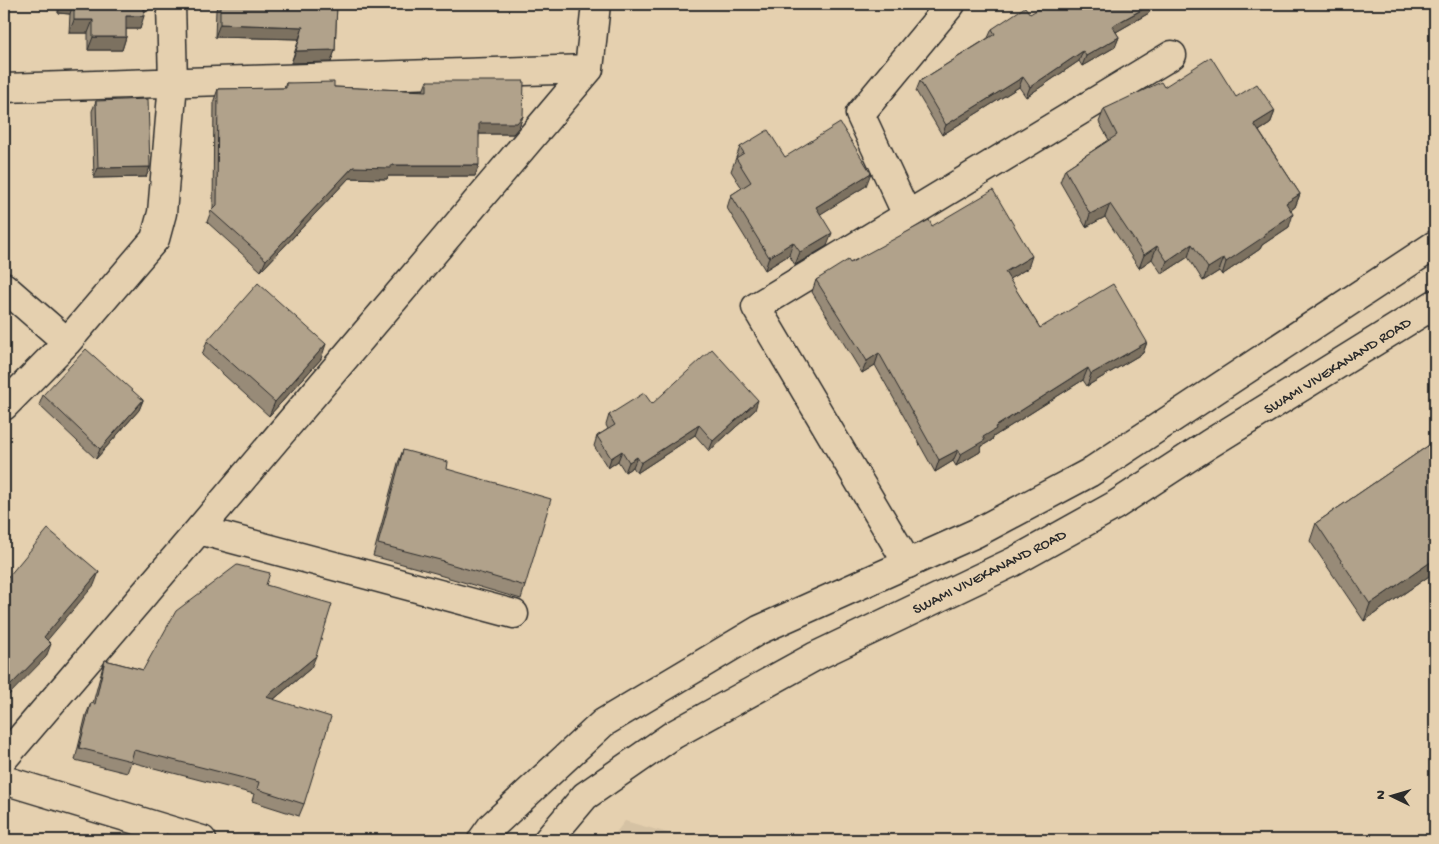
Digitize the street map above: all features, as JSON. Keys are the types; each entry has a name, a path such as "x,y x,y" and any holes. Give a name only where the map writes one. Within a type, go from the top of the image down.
{"street":[{"path":"4,406 67,342 155,239 162,213 173,83 171,4"},
{"path":"4,758 589,69 596,4"},
{"path":"908,215 860,114 951,4"},
{"path":"908,564 756,307 1172,55"},
{"path":"4,88 589,69"},
{"path":"482,840 492,826 603,724 759,630 976,533 1089,473 1435,245"},
{"path":"4,287 67,342"},
{"name":"SWAMI VIVEKANAND ROAD","path":"548,840 585,796 673,736 814,657 1014,562 1114,506 1208,444 1435,304"},
{"path":"199,530 514,614"},
{"path":"4,780 202,840"}],"shaded area":[{"path":"625,821 693,840 610,840"}],"building":[{"path":"74,4 144,4 144,16 126,16 126,37 93,37 93,20 74,20"},
{"path":"220,4 337,4 335,50 296,51 303,27 220,24"},
{"path":"1047,4 1152,4 1112,26 1119,37 1086,56 1083,51 1030,87 1023,77 946,125 920,81 995,34 992,29 1025,7 1030,14"},
{"path":"1211,57 1236,97 1257,84 1275,111 1254,124 1300,194 1286,203 1293,214 1264,234 1265,236 1226,262 1224,258 1208,268 1192,244 1167,261 1157,246 1144,255 1110,204 1090,214 1065,169 1117,135 1104,109 1161,82 1164,87"},
{"path":"427,81 524,81 523,116 517,123 479,123 479,165 391,165 391,168 353,167 266,260 211,211 217,205 218,89 286,88 286,83 334,82 334,87 427,91"},
{"path":"5,96 6,173 4,173"},
{"path":"148,99 150,167 98,168 96,101"},
{"path":"840,123 871,173 816,207 832,233 800,252 793,242 769,257 731,195 751,182 736,158 744,153 740,147 768,130 785,157"},
{"path":"993,190 1032,256 1005,272 1040,328 1113,284 1147,342 1091,374 1088,368 995,427 996,429 983,437 985,440 961,454 958,450 939,460 879,353 867,361 816,280 848,260 850,263 929,220 932,226"},
{"path":"258,283 326,344 275,402 207,341"},
{"path":"86,349 143,400 100,449 43,395"},
{"path":"712,349 758,400 713,441 699,425 641,463 637,457 629,462 622,451 611,458 597,436 615,425 609,415 644,393 652,404"},
{"path":"1435,441 1435,559 1370,604 1316,523"},
{"path":"403,450 448,462 447,469 551,499 525,586 444,561 378,544"},
{"path":"48,529 99,572 44,637 51,644 4,692 4,582"},
{"path":"237,565 270,573 266,585 332,604 316,656 266,697 331,717 304,804 257,789 259,782 134,750 131,761 79,748 91,703 95,704 105,660 143,670 176,611"},
{"path":"166,834 186,840 164,840"}]}
